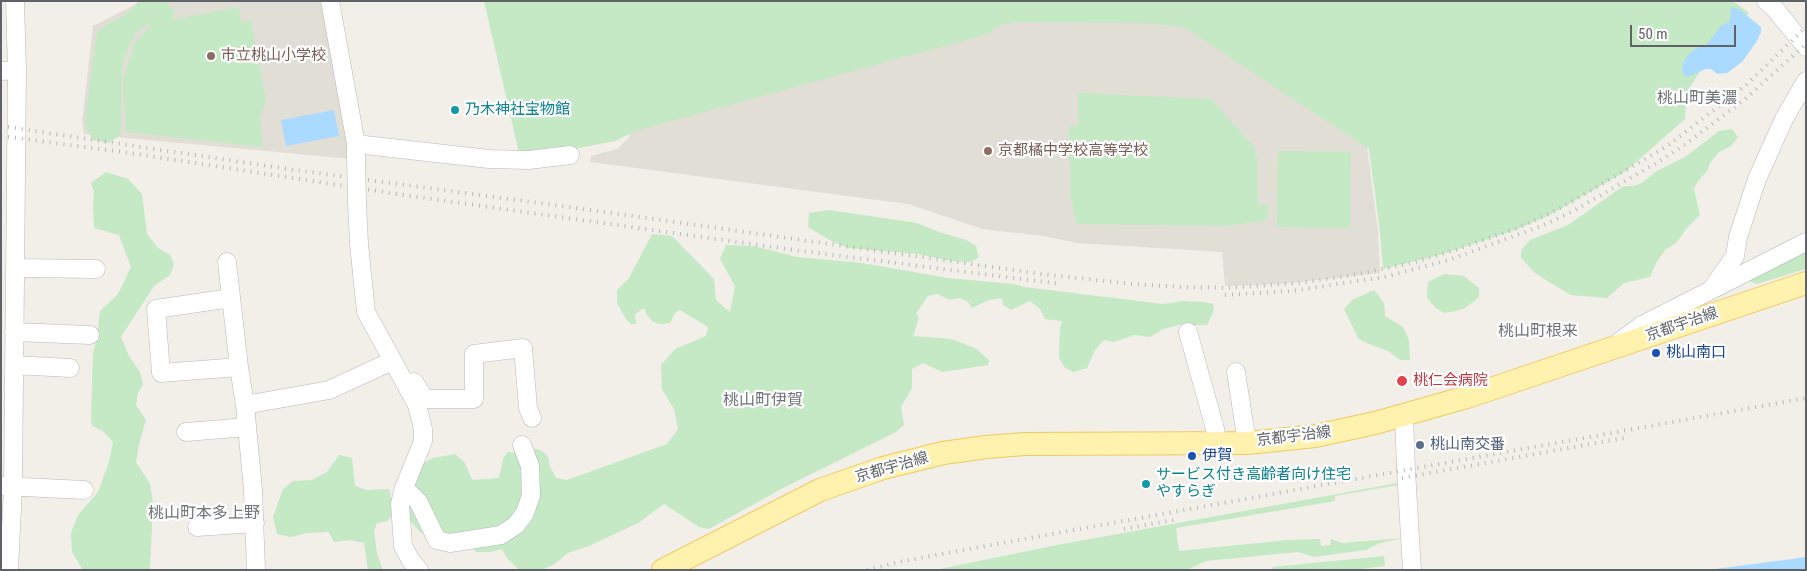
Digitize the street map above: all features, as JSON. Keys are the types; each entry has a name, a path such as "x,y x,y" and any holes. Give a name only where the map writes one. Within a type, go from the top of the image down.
{"main road":[{"name":"京都宇治線","path":"664,570 820,490 883,468 943,453 1025,444 1247,443 1315,436 1404,415 1467,397 1806,283"}],"street":[{"path":"10,570 6,535 14,365 15,268 9,178 9,71 15,1"},
{"path":"330,1 356,149 359,244 366,312 417,405 423,429 423,441 404,488 400,504 403,546 411,561 419,570"},
{"path":"1766,1 1775,9 1806,47"},
{"path":"1711,290 1735,256 1738,237 1756,179 1784,118 1806,81"},
{"path":"356,149 489,159 529,160 570,155"},
{"path":"1608,350 1642,324 1806,242"},
{"path":"227,262 245,405 253,490 256,570"},
{"path":"15,268 96,269"},
{"path":"231,298 156,309 161,373 239,367"},
{"path":"14,332 90,335"},
{"path":"1188,332 1215,429 1217,443"},
{"path":"403,380 410,375 425,399 474,399 474,354 523,348 528,408 532,418"},
{"path":"245,405 329,390 392,361"},
{"path":"14,365 70,368"},
{"path":"1236,372 1247,443"},
{"path":"1404,415 1412,564"},
{"path":"186,432 247,427"},
{"path":"404,488 418,501 437,540 450,543 501,535 516,525 521,519 531,495 530,466 522,445"},
{"path":"7,487 84,490"},
{"path":"197,527 254,524"}],"shaded area":[{"name":"市立桃山小学校","path":"142,1 321,1 351,159 84,134 82,122 93,26"},
{"name":"京都橘中学校高等学校","path":"1014,20 1139,20 1182,25 1367,147 1378,231 1380,273 1281,284 1225,286 1222,252 1077,243 1043,236 982,229 908,204 590,162 591,156 617,149 629,138 629,131"}],"green space":[{"path":"139,1 168,1 169,6 174,9 174,20 238,7 241,22 251,20 266,101 260,118 263,147 126,132 123,80 134,44 151,26 149,24 137,32 126,54 121,74 121,135 108,143 93,140 86,128 85,118 97,32 125,15"},
{"path":"484,1 1733,1 1749,13 1724,33 1687,92 1685,119 1626,171 1550,215 1515,230 1443,254 1383,269 1369,149 1184,27 1141,23 1016,22 999,25 988,34 635,131 615,141 537,156 520,157"},
{"path":"1078,93 1211,99 1255,148 1255,156 1257,157 1258,205 1268,205 1267,220 1227,226 1076,224 1071,196 1069,126 1078,126"},
{"path":"1732,129 1738,137 1731,146 1719,152 1694,189 1700,215 1676,243 1665,250 1656,263 1650,277 1624,283 1607,298 1571,295 1535,273 1521,258 1521,250 1530,240 1568,225 1622,187 1637,185 1643,182 1657,171 1685,157 1719,131"},
{"path":"1278,151 1351,152 1350,228 1277,227"},
{"path":"106,172 128,179 142,194 147,234 158,248 170,255 174,264 170,275 154,286 121,337 129,356 140,372 143,385 138,393 136,405 146,420 136,462 150,484 153,503 150,570 83,570 72,552 71,533 78,515 98,492 109,462 113,442 103,431 92,426 91,419 93,353 97,339 100,311 118,294 131,267 119,235 94,228 94,192 91,183"},
{"path":"829,210 917,223 966,240 976,246 979,257 971,262 951,261 918,254 849,248 833,242 808,227 809,213"},
{"path":"652,234 672,236 714,279 716,300 730,312 735,286 720,259 726,245 754,246 797,257 862,263 948,278 1014,284 1024,287 1163,304 1184,301 1203,302 1213,304 1214,310 1207,325 1178,325 1163,329 1150,337 1134,335 1114,342 1104,340 1095,350 1087,368 1073,372 1065,368 1059,358 1062,321 1045,319 1040,309 1030,301 1011,310 1003,305 1002,298 989,300 972,308 968,302 960,298 950,300 937,294 928,296 916,313 919,318 913,336 951,339 975,348 989,360 988,365 942,372 923,363 912,369 912,388 901,407 904,425 896,432 783,488 709,529 699,527 664,504 638,523 589,546 568,553 553,565 541,570 519,570 507,558 502,549 490,552 477,552 463,543 443,545 419,531 406,516 406,496 420,465 433,458 455,454 465,463 472,480 499,478 503,459 507,452 517,453 537,449 548,457 550,467 556,478 567,480 667,444 678,429 674,409 662,389 661,365 675,349 706,336 708,327 680,310 675,313 670,323 661,324 653,322 644,308 635,314 636,324 631,324 626,319 617,303 617,290 629,278"},
{"path":"1806,248 1806,269 1757,284 1751,282 1750,280"},
{"path":"1444,274 1464,276 1479,288 1479,297 1465,308 1456,311 1444,313 1436,308 1427,298 1428,282"},
{"path":"1374,290 1384,303 1385,316 1403,327 1409,340 1410,360 1400,360 1388,351 1358,338 1344,309 1352,300"},
{"path":"339,455 352,458 355,486 367,490 389,489 393,504 392,516 387,521 377,523 374,531 377,554 383,570 368,570 364,543 350,540 334,542 329,532 306,533 291,537 277,534 273,517 283,489 293,481 312,480 327,472"},
{"path":"1398,483 1398,485 1335,496 1335,501 1176,528 1179,551 1288,540 1320,539 1321,546 1330,545 1331,539 1342,543 1403,538 1380,543 1366,550 1314,557 1298,552 1206,561 1187,570 935,570 1057,545"},
{"path":"1384,556 1385,566 1353,570 1273,570 1272,567"}],"water":[{"path":"1731,7 1739,9 1761,27 1757,41 1742,62 1727,73 1717,74 1711,69 1706,69 1687,77 1683,74 1682,70 1683,63 1688,55 1707,44 1722,25 1730,22"},
{"path":"334,110 339,136 286,146 281,120"},
{"path":"1806,557 1806,570 1708,570 1792,559"}],"railway":[{"path":"1,126 288,169 1041,274 1133,284 1227,288 1298,283 1348,276 1412,263 1520,227 1560,208 1666,147 1745,86 1806,27"},
{"path":"1225,295 1292,291 1384,277 1449,260 1544,225 1573,211 1683,146 1744,100 1806,44"},
{"path":"1,136 123,152 397,194 794,250 1061,284"},
{"path":"867,570 903,561 1806,398"},
{"path":"1402,478 1624,438"},
{"path":"1124,529 1178,519"}],"place":[{"name":"市立桃山小学校","path":"211,56"},
{"name":"乃木神社宝物館","path":"455,110"},
{"name":"京都橘中学校高等学校","path":"988,151"},
{"name":"桃山南口","path":"1656,353"},
{"name":"桃仁会病院","path":"1402,381"},
{"name":"桃山南交番","path":"1420,445"},
{"name":"伊賀","path":"1192,456"},
{"name":"サービス付き高齢者向け住宅 やすらぎ","path":"1146,484"}],"district":[{"name":"桃山町美濃","path":"1697,99"},
{"name":"桃山町根来","path":"1538,332"},
{"name":"桃山町伊賀","path":"763,401"},
{"name":"桃山町本多上野","path":"204,514"}]}
